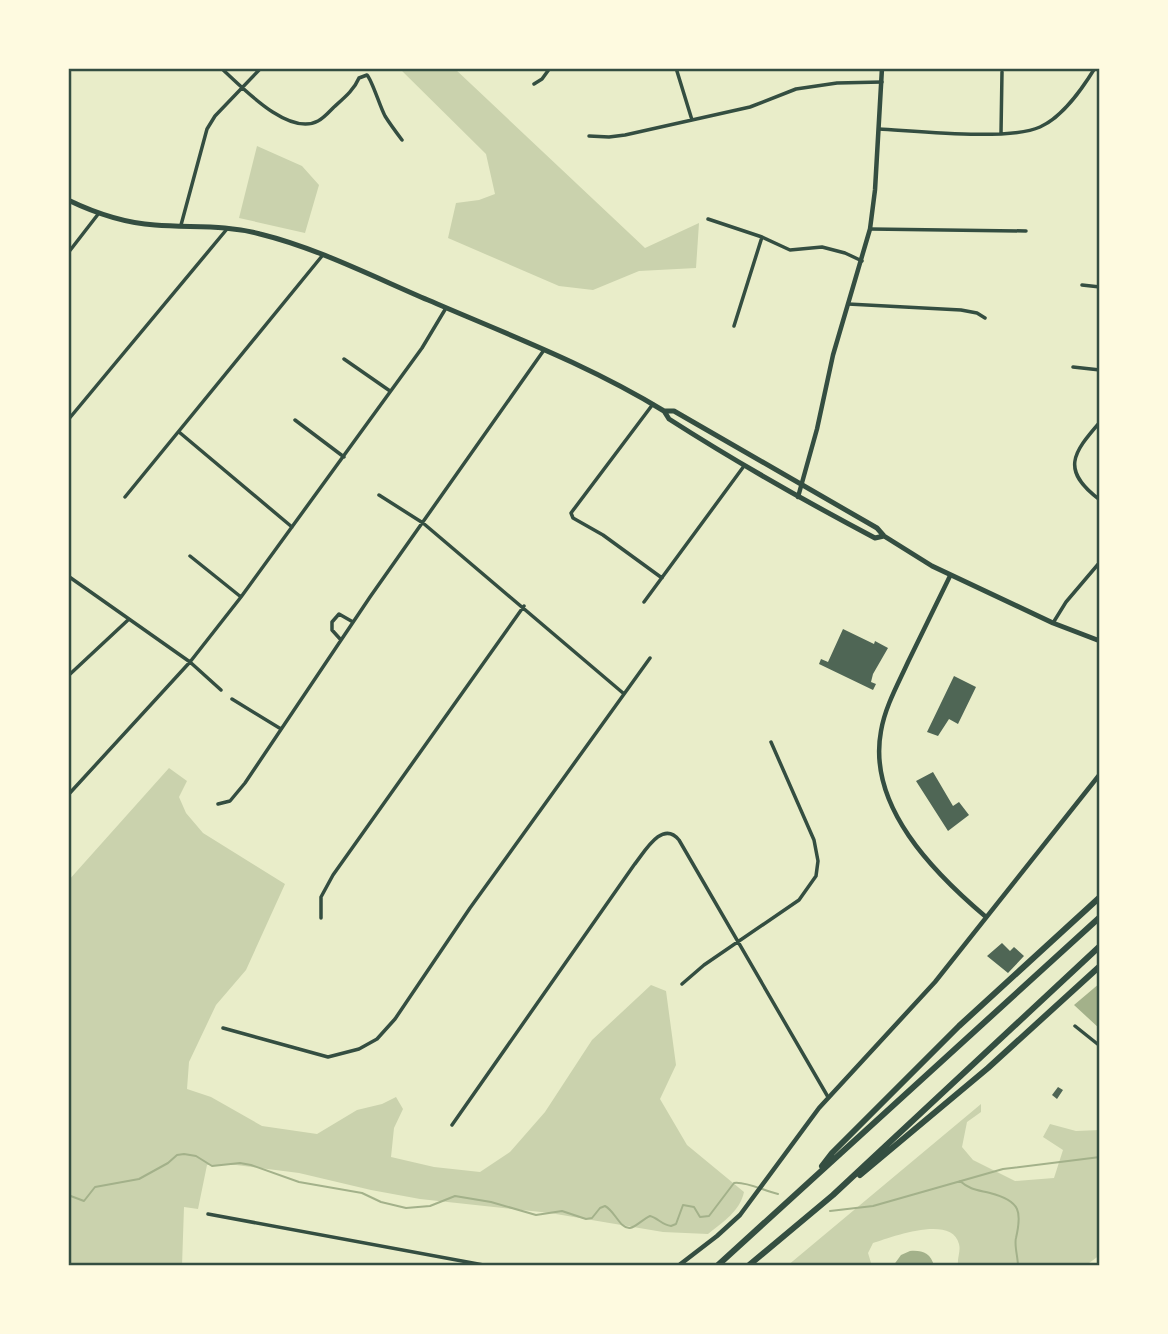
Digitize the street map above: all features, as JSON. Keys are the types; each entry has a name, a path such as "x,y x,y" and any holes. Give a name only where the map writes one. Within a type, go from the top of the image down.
{"highway":[{"path":"813,1179 832,1153 959,1026 1100,897"},
{"path":"717,1266 1100,917"},
{"path":"748,1266 833,1195 1100,946"},
{"path":"833,1195 967,1085 1100,966"}],"main road":[{"path":"798,497 817,429 831,363 870,229 882,68"},
{"path":"68,200 99,213 151,225 229,227 268,236 322,256 604,376 664,411 669,419 744,466 798,497 875,538 884,536"},
{"path":"664,411 674,411 877,528 884,536 950,576 1053,623 1100,641"},
{"path":"950,576 888,706 881,730 879,763 887,798 900,821 944,880 986,917"},
{"path":"678,1266 733,1222 828,1097 921,998 1100,774"}],"street":[{"path":"221,68 256,101 277,115 300,123 319,121 355,87 359,78 367,75 386,117 402,140"},
{"path":"181,225 207,129 261,68"},
{"path":"534,83 542,79 550,68"},
{"path":"676,68 692,120"},
{"path":"879,129 1001,134 1033,130 1047,124 1076,95 1095,68"},
{"path":"1001,134 1002,72"},
{"path":"589,136 625,135 750,107 783,92 812,85 882,82"},
{"path":"68,253 99,213"},
{"path":"708,219 762,237 790,250 822,247 862,261"},
{"path":"68,419 229,227"},
{"path":"870,229 1026,231"},
{"path":"734,326 762,237"},
{"path":"125,497 322,256"},
{"path":"1082,285 1100,287"},
{"path":"848,304 961,310 977,313 985,318"},
{"path":"68,795 190,662 241,597 428,339 446,308"},
{"path":"218,804 233,799 353,622 545,349"},
{"path":"344,359 390,391"},
{"path":"1073,367 1100,370"},
{"path":"653,404 571,513 573,518 594,529 662,578"},
{"path":"295,420 344,457"},
{"path":"1100,422 1080,445 1074,458 1080,481 1100,500"},
{"path":"178,432 292,527"},
{"path":"644,602 744,466"},
{"path":"379,495 423,523 524,606 623,693"},
{"path":"190,555 241,597"},
{"path":"1053,623 1066,602 1100,562"},
{"path":"68,576 190,662 221,690"},
{"path":"321,918 321,897 332,875 524,606"},
{"path":"341,640 332,631 332,622 339,614 353,622"},
{"path":"68,676 128,620"},
{"path":"223,1028 328,1057 359,1049 377,1039 394,1019 470,908 650,658"},
{"path":"232,699 282,729"},
{"path":"682,984 799,900 816,876 817,850 771,742"},
{"path":"452,1125 650,844 660,835 670,833 676,836 684,849 828,1097"},
{"path":"1075,1026 1100,1046"},
{"path":"208,1214 489,1266"}],"shaded area":[{"path":"399,68 454,68 645,248 699,223 696,268 639,271 593,290 559,286 448,238 456,203 479,200 495,194 486,154"},
{"path":"257,146 302,166 319,185 305,233 239,218"},
{"path":"169,768 187,781 179,797 186,813 203,833 285,884 246,970 216,1005 189,1062 187,1089 211,1097 262,1126 317,1134 357,1110 382,1104 396,1097 403,1109 394,1128 391,1157 434,1167 480,1172 510,1152 545,1112 592,1040 651,985 666,991 676,1065 660,1099 687,1145 744,1192 735,1210 708,1234 663,1232 550,1213 420,1199 299,1173 236,1165 207,1165 198,1209 184,1207 182,1266 68,1266 68,881"},
{"path":"1100,983 1100,1029 1074,1005"},
{"path":"981,1104 981,1112 967,1122 962,1147 973,1160 1015,1181 1054,1178 1063,1150 1043,1137 1050,1124 1076,1131 1100,1130 1100,1255 1085,1266 958,1266 959,1244 954,1235 945,1230 933,1229 906,1233 873,1243 868,1253 872,1266 787,1266"},
{"path":"910,1251 925,1253 934,1266 893,1266 901,1255"}],"building":[{"path":"843,629 888,648 873,674 871,682 876,684 873,690 819,664 821,659 828,662"},
{"path":"954,676 976,687 958,724 949,719 938,736 927,732"},
{"path":"933,772 953,806 959,802 969,815 948,831 916,781"},
{"path":"1002,943 1010,951 1014,947 1024,956 1008,973 987,956"},
{"path":"1058,1087 1063,1090 1057,1099 1052,1095"}],"waterway":[{"path":"68,1195 84,1201 95,1187 139,1179 177,1155 184,1154 196,1156 212,1166 240,1163 251,1165 299,1182 362,1193 381,1202 406,1208 430,1206 455,1196 491,1202 536,1215 562,1211 586,1219 592,1218 605,1206 626,1228 635,1226 650,1216 671,1226 676,1224 683,1205 694,1207 700,1217 709,1216 734,1183 778,1194"},
{"path":"830,1211 873,1206 1003,1169 1100,1157"},
{"path":"960,1181 971,1188 1000,1196 1017,1209 1019,1221 1015,1244 1018,1266"}]}
